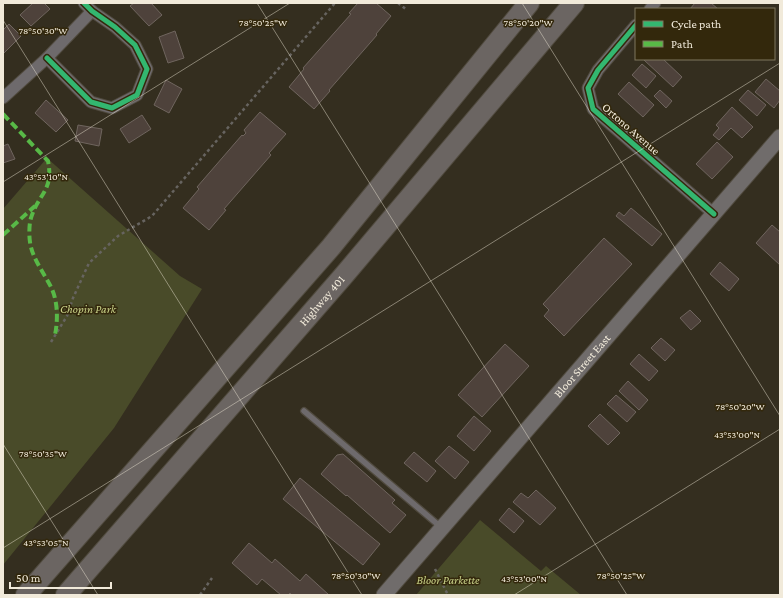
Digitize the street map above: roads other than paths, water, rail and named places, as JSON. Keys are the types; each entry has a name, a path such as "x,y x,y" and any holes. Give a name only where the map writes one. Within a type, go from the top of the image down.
{"highway":[{"path":"26,595 331,247 529,3"},
{"name":"Highway 401","path":"66,595 340,280 574,3"}],"main road":[{"name":"Bloor Street East","path":"384,595 780,137"}],"street":[{"path":"47,58 91,102 112,108 137,95 147,69 135,45 84,3"},
{"path":"3,98 47,58 92,11"},
{"name":"Ortono Avenue","path":"635,27 598,70 588,88 593,109 714,214"}],"lane":[{"path":"304,411 442,528"}],"park label":[{"name":"Chopin Park","path":"88,309"},
{"name":"Bloor Parkette","path":"448,580"}]}
